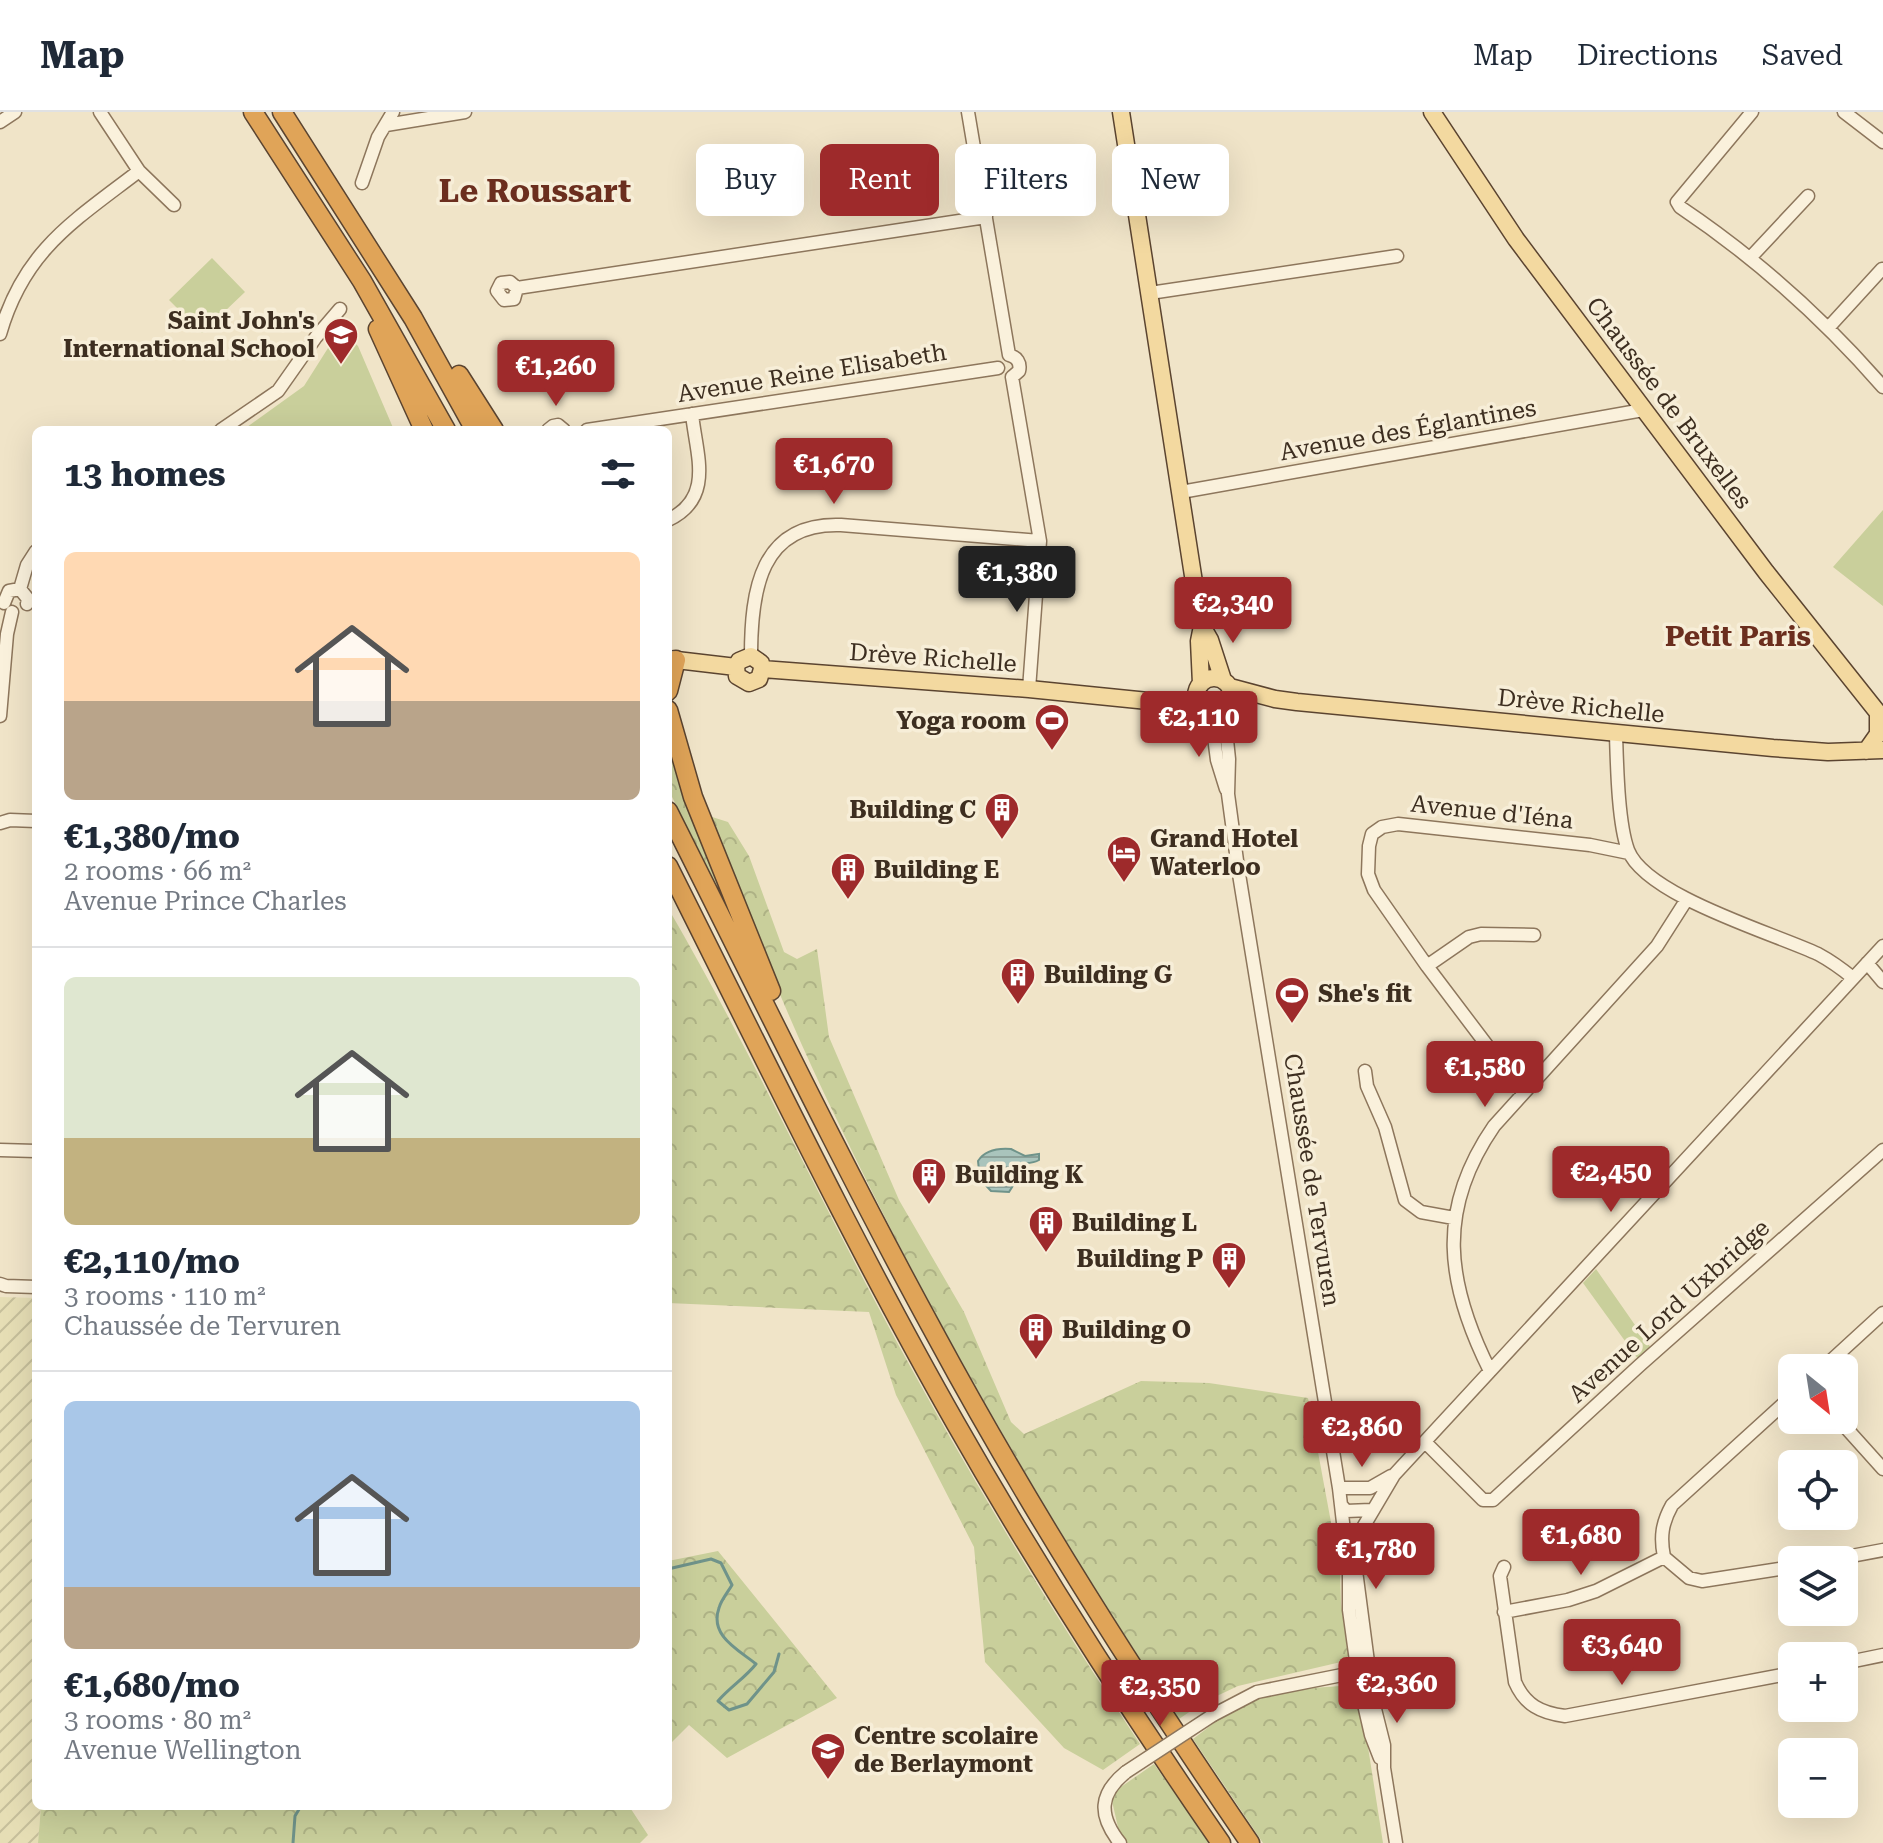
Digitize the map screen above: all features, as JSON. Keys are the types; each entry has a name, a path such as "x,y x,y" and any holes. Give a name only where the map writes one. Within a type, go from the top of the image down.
{"highway":[{"path":"253,112 362,281 444,426"},
{"path":"282,112 413,318 473,426"},
{"path":"362,281 370,311 422,426"},
{"path":"413,318 426,324 491,426"},
{"path":"672,724 693,797 783,1019 783,1040"},
{"path":"672,819 893,1257 1042,1522 1116,1644 1250,1843"},
{"path":"672,874 872,1269 956,1424 1096,1656 1221,1843"},
{"path":"672,902 698,945 718,965"}],"main road":[{"name":"Chaussée de Tervuren","path":"1121,112 1202,626 1210,640 1215,698"},
{"name":"Chaussée de Bruxelles","path":"1432,112 1516,239 1826,652 1881,717 1875,751"},
{"path":"751,656 761,663 762,669 759,679 749,683 737,676 736,667 739,661 751,656"},
{"path":"672,660 736,667"},
{"name":"Drève Richelle","path":"762,669 1148,701 1275,699 1616,735 1811,751 1875,751"}],"street":[{"path":"0,122 15,112"},
{"path":"101,112 139,171 174,205"},
{"path":"362,183 378,137 393,112"},
{"path":"386,125 465,112"},
{"path":"968,112 1009,355"},
{"path":"1440,112 1444,129"},
{"path":"1752,112 1677,202 1750,258 1829,327 1883,387"},
{"path":"1844,112 1883,142"},
{"path":"0,334 7,309 49,244 139,171"},
{"path":"1750,258 1808,196"},
{"path":"517,288 986,217"},
{"path":"1150,293 1397,256"},
{"path":"1829,327 1882,269"},
{"path":"227,426 278,391 340,309"},
{"path":"1009,355 1016,358 1019,371 1012,377 1004,377 998,368 999,361 1009,355"},
{"name":"Avenue Reine Elisabeth","path":"613,426 998,368"},
{"path":"1012,377 1040,541 1029,689"},
{"name":"Avenue des Églantines","path":"1181,492 1643,410"},
{"path":"672,517 691,502 699,490 701,474 692,414"},
{"path":"751,656 759,577 775,548 800,531 821,525 841,525 1040,541"},
{"path":"20,589 32,556"},
{"path":"5,606 19,611 32,604 20,589"},
{"path":"0,716 7,634 5,606 9,591 20,589"},
{"name":"Chaussée de Tervuren","path":"1215,698 1217,760 1228,794 1286,1174 1345,1526 1349,1610 1362,1662"},
{"path":"1616,735 1624,834 1629,853 1644,871 1687,899 1820,955 1853,978"},
{"path":"0,823 32,821"},
{"name":"Avenue d'Iéna","path":"1523,1093 1374,890 1368,874 1372,834 1382,827 1398,824 1590,845 1629,853"},
{"path":"1490,1371 1472,1335 1455,1276 1454,1218 1466,1176 1481,1145 1523,1093 1657,946 1687,899"},
{"path":"1427,966 1469,937 1481,934 1534,935"},
{"path":"1352,1546 1394,1475 1883,946"},
{"path":"1867,963 1883,982"},
{"path":"1365,1071 1367,1086 1385,1127 1405,1200 1421,1212 1454,1218"},
{"path":"0,1150 32,1151"},
{"name":"Avenue Lord Uxbridge","path":"1425,1442 1483,1500 1493,1500 1883,1150"},
{"path":"0,1284 32,1287"},
{"path":"1838,1354 1883,1313"},
{"path":"1778,1409 1672,1505 1661,1532 1664,1557 1689,1578 1702,1581 1778,1569"},
{"path":"1852,1434 1883,1469"},
{"path":"1339,1488 1370,1488 1394,1475"},
{"path":"1342,1506 1346,1511 1353,1512 1371,1510"},
{"name":"Chaussée de Tervuren","path":"1345,1526 1352,1546 1362,1662"},
{"path":"1858,1555 1883,1550"},
{"path":"1504,1612 1568,1600 1596,1591 1664,1557"},
{"path":"1504,1567 1500,1576 1515,1682 1530,1705 1551,1714 1565,1716 1778,1676"},
{"path":"1858,1660 1883,1655"},
{"path":"1362,1662 1374,1672 1365,1685 1351,1683 1348,1668 1362,1662"},
{"path":"1120,1843 1103,1810 1112,1783 1126,1772 1213,1715 1257,1692 1347,1674"},
{"path":"1365,1685 1384,1745 1384,1768 1396,1843"}],"shaded area":[{"path":"0,1297 32,1298 32,1810 41,1810 38,1843 0,1843"}],"green space":[{"path":"212,258 245,292 202,333 169,300"},
{"name":"Saint John's International School","path":"335,337 349,337 358,346 392,426 248,426 304,386"},
{"path":"1883,510 1883,606 1833,567"},
{"path":"672,741 739,929 672,797"},
{"path":"709,816 728,822 749,856 784,952 797,959 817,949 829,1037 899,1200 964,1312 1011,1422 1024,1434 1141,1381 1209,1383 1308,1398 1340,1571 1348,1656 1341,1662 1238,1686 1204,1702 1179,1719 1041,1499 914,1273 801,1044"},
{"path":"672,915 927,1397 1015,1548 1140,1744 1103,1770 1064,1748 985,1662 974,1547 896,1395 869,1312 672,1303"},
{"path":"1596,1269 1651,1348 1638,1359 1583,1283"},
{"path":"718,1551 837,1698 727,1758 689,1725 672,1742 672,1560"},
{"path":"1339,1686 1354,1688 1361,1702 1383,1843 1263,1843 1193,1739 1250,1700 1288,1691"},
{"path":"1154,1764 1210,1843 1125,1843 1120,1836 1112,1801 1118,1789"},
{"path":"41,1810 632,1810 648,1835 640,1843 38,1843"}],"water":[{"path":"1011,1149 1025,1156 1039,1154 1039,1160 1010,1167 1014,1184 1009,1192 991,1191 980,1179 978,1161 992,1150"}],"waterway":[{"path":"672,1568 711,1559 721,1563 732,1585 720,1605 718,1627 734,1648 756,1664 718,1701 729,1710 747,1704 774,1672 779,1654"},
{"path":"293,1843 295,1816 299,1810"}],"place":[{"name":"Saint John's International School","path":"341,366"},
{"name":"Yoga room","path":"1052,752"},
{"name":"Building C","path":"1002,841"},
{"name":"Grand Hotel Waterloo","path":"1124,884"},
{"name":"Building E","path":"848,901"},
{"name":"Building G","path":"1018,1006"},
{"name":"She's fit","path":"1292,1025"},
{"name":"Building K","path":"929,1206"},
{"name":"Building L","path":"1046,1254"},
{"name":"Building P","path":"1229,1290"},
{"name":"Building O","path":"1036,1361"},
{"name":"Centre scolaire de Berlaymont","path":"828,1781"}],"district":[{"name":"Le Roussart","path":"535,191"},
{"name":"Petit Paris","path":"1738,636"}]}
